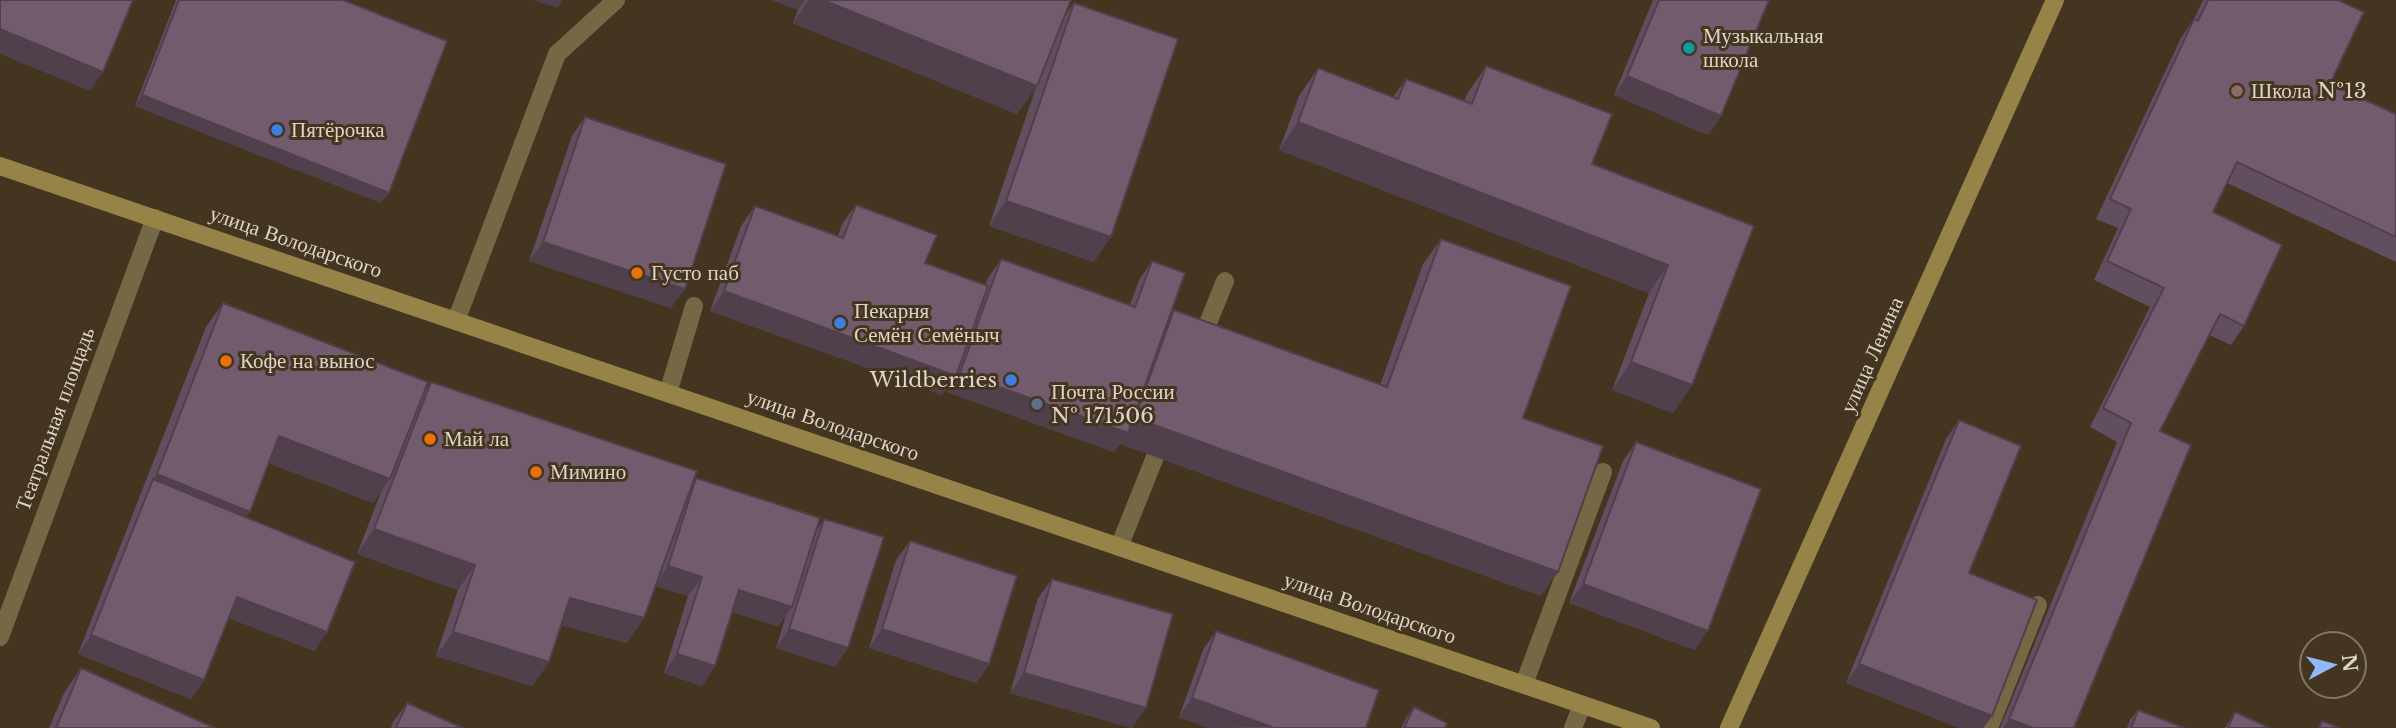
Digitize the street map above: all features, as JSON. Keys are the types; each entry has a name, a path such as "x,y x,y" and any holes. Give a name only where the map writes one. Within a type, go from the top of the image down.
{"main road":[{"name":"улица Ленина","path":"1729,728 2055,0"},
{"name":"улица Володарского","path":"0,166 1651,728"}],"street":[{"path":"456,321 557,54 616,0"},
{"name":"Театральная площадь","path":"0,636 155,218"},
{"path":"1197,349 1225,281"},
{"path":"668,393 694,306"},
{"path":"1119,547 1155,457"},
{"path":"1524,684 1603,472"},
{"path":"1989,728 2038,605"},
{"path":"1573,728 1582,705"}],"building":[{"path":"0,0 133,0 103,72 0,29"},
{"path":"179,0 343,0 447,41 389,193 142,95"},
{"path":"823,0 1071,0 1037,86"},
{"name":"Музыкальная школа","path":"1659,0 1769,0 1721,116 1627,76"},
{"path":"2208,0 2338,0 2364,12 2330,84 2396,114 2396,237 2237,162 2213,212 2282,245 2244,326 2220,314 2160,431 2191,445 2074,728 2033,728 2009,719 2131,423 2103,408 2164,288 2107,261 2131,209 2110,199 2194,19 2198,21"},
{"path":"1074,3 1178,39 1111,237 1006,201"},
{"path":"1486,66 1612,114 1592,164 1754,226 1692,385 1631,362 1668,265 1298,122 1318,68 1398,99 1406,79 1472,104"},
{"path":"585,117 726,164 685,289 543,242"},
{"path":"856,205 937,235 925,263 988,286 956,376 724,291 755,206 843,238"},
{"path":"1441,239 1571,286 1523,418 1603,446 1558,572 1135,418 1174,310 1387,387"},
{"path":"1001,259 1135,307 1152,261 1185,273 1128,433 960,373"},
{"path":"223,303 428,382 390,479 279,436 250,512 157,474"},
{"path":"431,382 697,471 644,618 570,598 549,662 453,632 475,565 374,529"},
{"path":"1959,420 2021,446 1969,573 2037,600 1992,716 1859,664"},
{"path":"1636,442 1761,489 1708,631 1583,584"},
{"path":"696,478 820,518 792,607 739,590 715,666 677,654 702,577 668,566"},
{"path":"153,479 355,562 327,632 237,597 204,680 91,635"},
{"path":"824,519 884,537 848,648 789,629"},
{"path":"910,541 1017,576 989,664 882,629"},
{"path":"1052,579 1173,614 1146,708 1024,673"},
{"path":"1216,631 1379,690 1366,728 1272,728 1192,698"},
{"path":"81,668 215,728 56,728"},
{"path":"407,703 463,728 396,728"},
{"path":"1414,707 1447,723 1445,728 1404,728"},
{"path":"2138,710 2185,728 2131,728"},
{"path":"2235,712 2270,728 2228,728"},
{"path":"2322,721 2340,728 2319,728"}],"place":[{"name":"Музыкальная школа","path":"1689,48"},
{"name":"Школа №13","path":"2237,91"},
{"name":"Пятёрочка","path":"277,130"},
{"name":"Густо паб","path":"637,273"},
{"name":"Пекарня Семён Семёныч","path":"840,323"},
{"name":"Кофе на вынос","path":"226,361"},
{"name":"Wildberries","path":"1011,380"},
{"name":"Почта России № 171506","path":"1037,404"},
{"name":"Май ла","path":"430,439"},
{"name":"Мимино","path":"536,472"}]}
